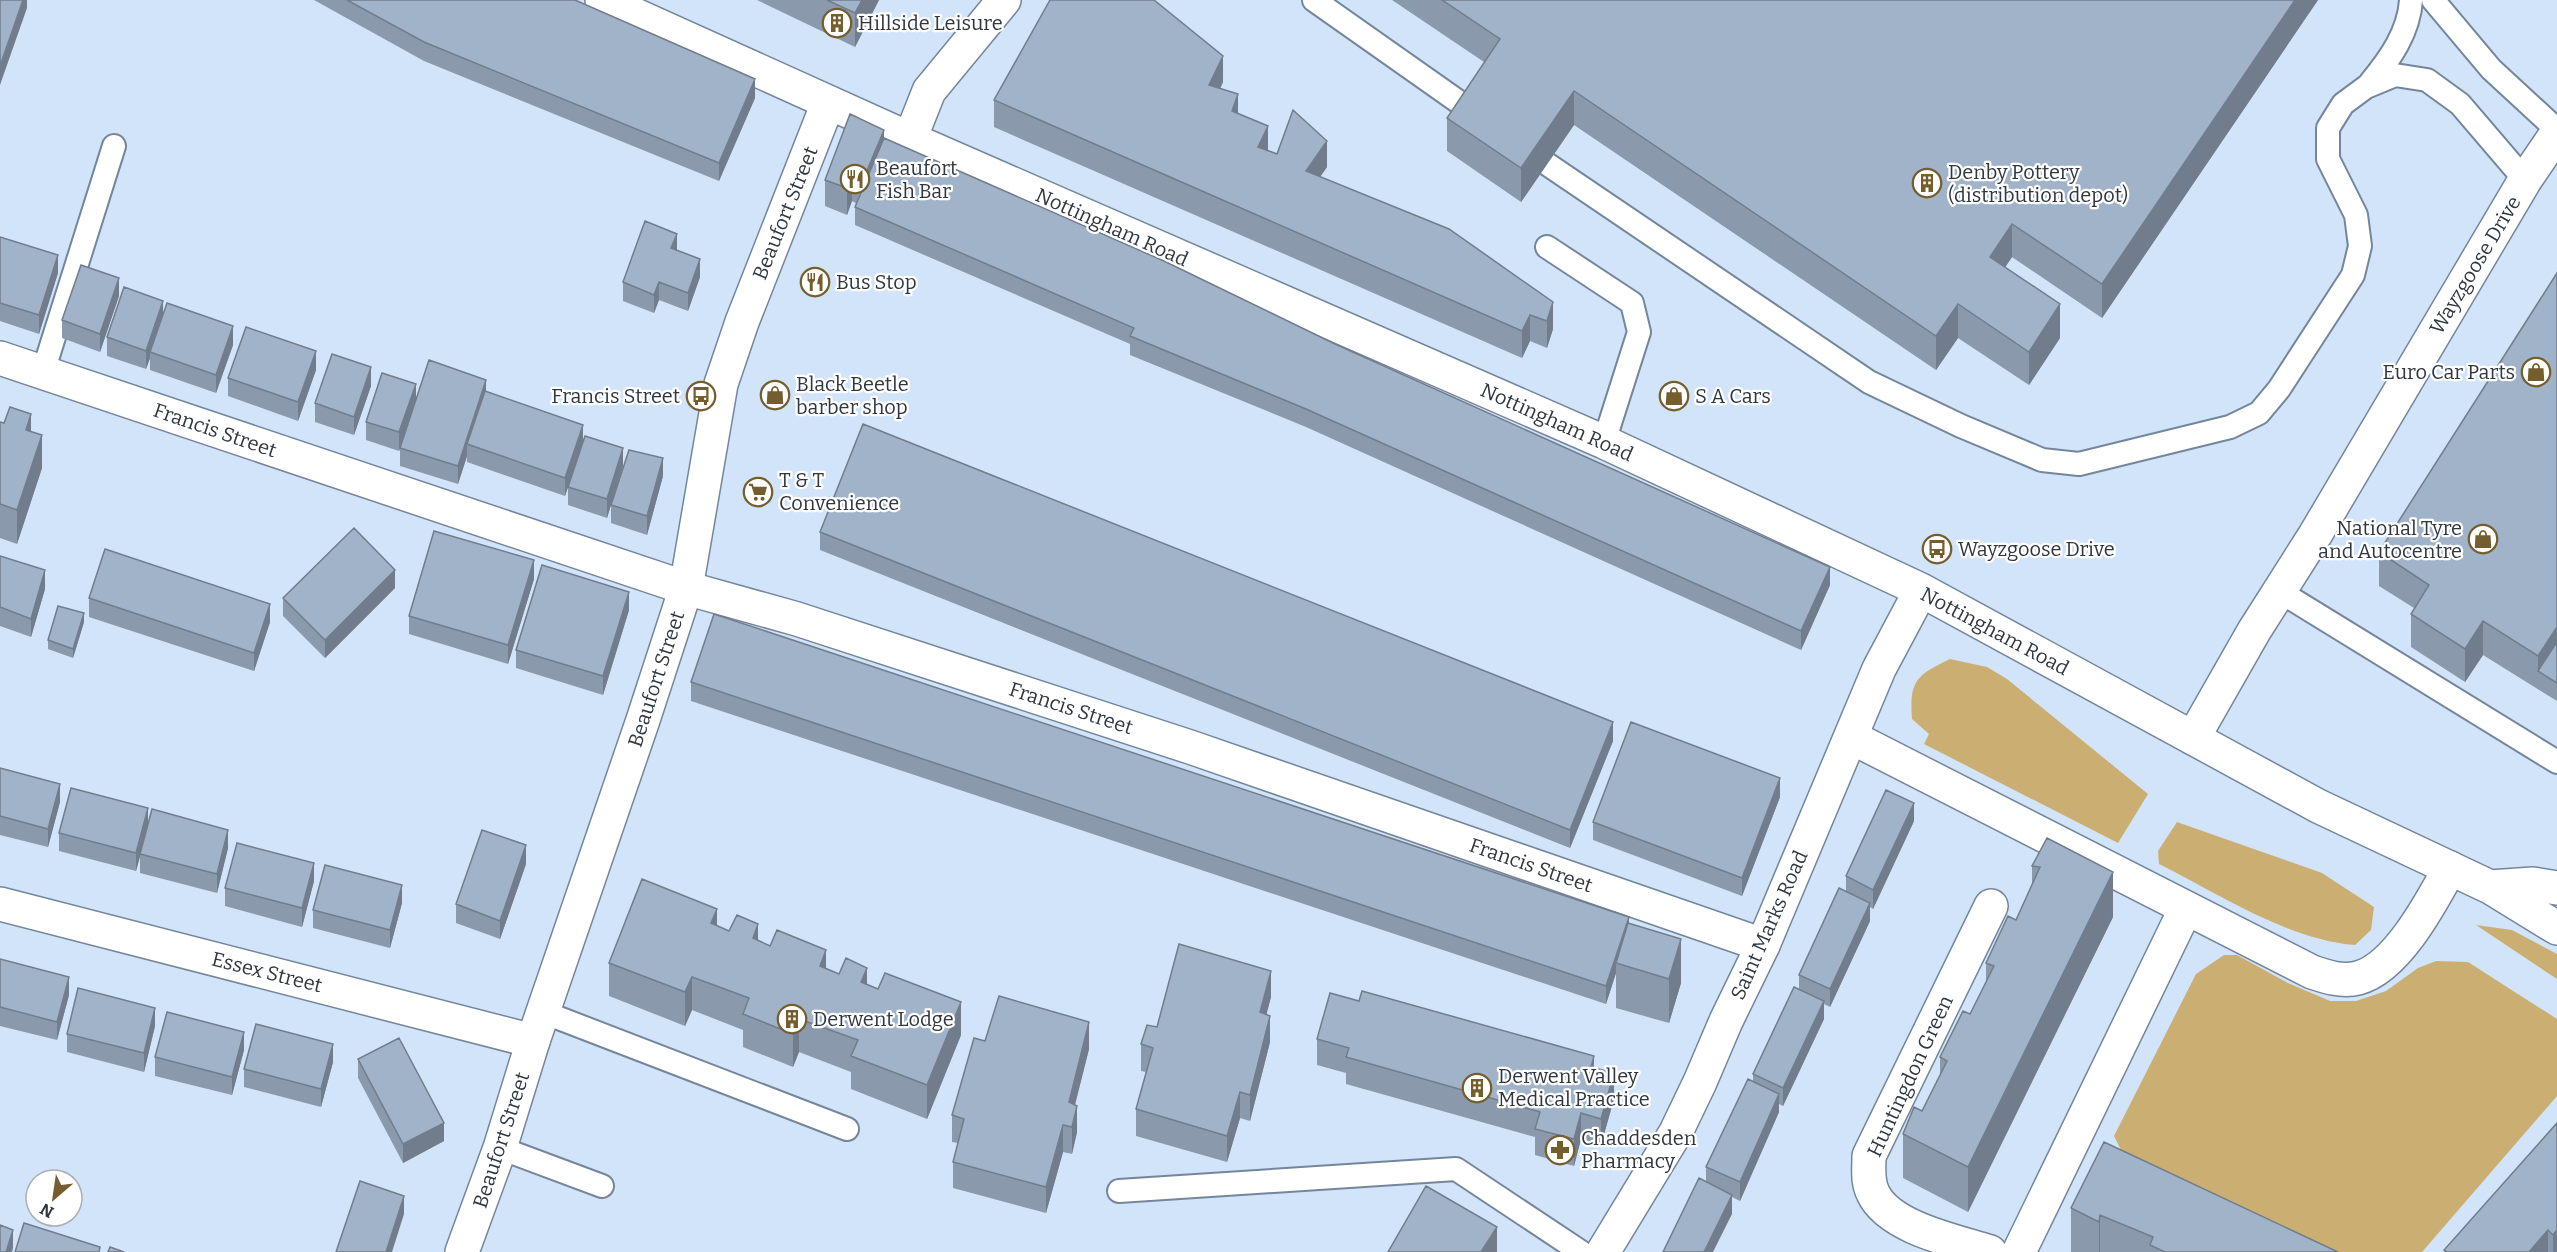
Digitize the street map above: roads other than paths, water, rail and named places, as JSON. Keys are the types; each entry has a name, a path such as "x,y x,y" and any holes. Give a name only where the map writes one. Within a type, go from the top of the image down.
{"street":[{"name":"Nottingham Road","path":"602,0 828,103 1604,442 1921,590 2318,806 2490,887 2557,928"},
{"path":"910,139 929,91 1004,0"},
{"name":"Beaufort Street","path":"462,1252 500,1148 538,1026 686,588 721,384 741,322 828,103"},
{"name":"Wayzgoose Drive","path":"2193,738 2525,180 2557,132"},
{"name":"Francis Street","path":"0,358 686,588 797,619 1179,743 1763,945"},
{"name":"Saint Marks Road","path":"1603,1252 1676,1132 1763,945 1879,669 1921,590"},
{"path":"1851,737 2312,972 2343,980 2360,978 2378,967 2394,952 2434,897 2450,868"},
{"name":"Nottingham Road","path":"2490,887 2533,884 2557,888"},
{"name":"Essex Street","path":"0,904 538,1026"},
{"name":"Huntingdon Green","path":"1990,1252 1934,1237 1889,1213 1875,1198 1868,1176 1869,1156 1991,906"},
{"path":"2019,1252 2186,908"}],"lane":[{"path":"1314,0 1473,112"},
{"path":"1547,164 1869,382 1961,426 2042,460 2079,464 2230,427 2259,413 2279,389 2354,275 2360,246 2356,215 2328,159 2328,128 2343,104 2366,87 2389,60 2403,33 2411,0"},
{"path":"2433,0 2491,69 2557,132"},
{"path":"2366,87 2395,75 2427,80 2460,104 2525,180"},
{"path":"43,372 114,146"},
{"path":"1547,247 1632,303 1639,332 1604,442"},
{"path":"2279,591 2557,762"},
{"path":"538,1026 847,1129"},
{"path":"500,1148 602,1185"},
{"path":"1119,1191 1456,1169 1581,1252"}],"place":[{"name":"Hillside Leisure","path":"837,23"},
{"name":"Beaufort Fish Bar","path":"855,179"},
{"name":"Denby Pottery (distribution depot)","path":"1927,183"},
{"name":"Bus Stop","path":"815,282"},
{"name":"Euro Car Parts","path":"2536,372"},
{"name":"Black Beetle barber shop","path":"775,395"},
{"name":"Francis Street","path":"701,396"},
{"name":"S A Cars","path":"1674,396"},
{"name":"T & T Convenience","path":"758,492"},
{"name":"National Tyre and Autocentre","path":"2483,539"},
{"name":"Wayzgoose Drive","path":"1937,549"},
{"name":"Derwent Lodge","path":"792,1019"},
{"name":"Derwent Valley Medical Practice","path":"1477,1088"},
{"name":"Chaddesden Pharmacy","path":"1560,1150"}]}
